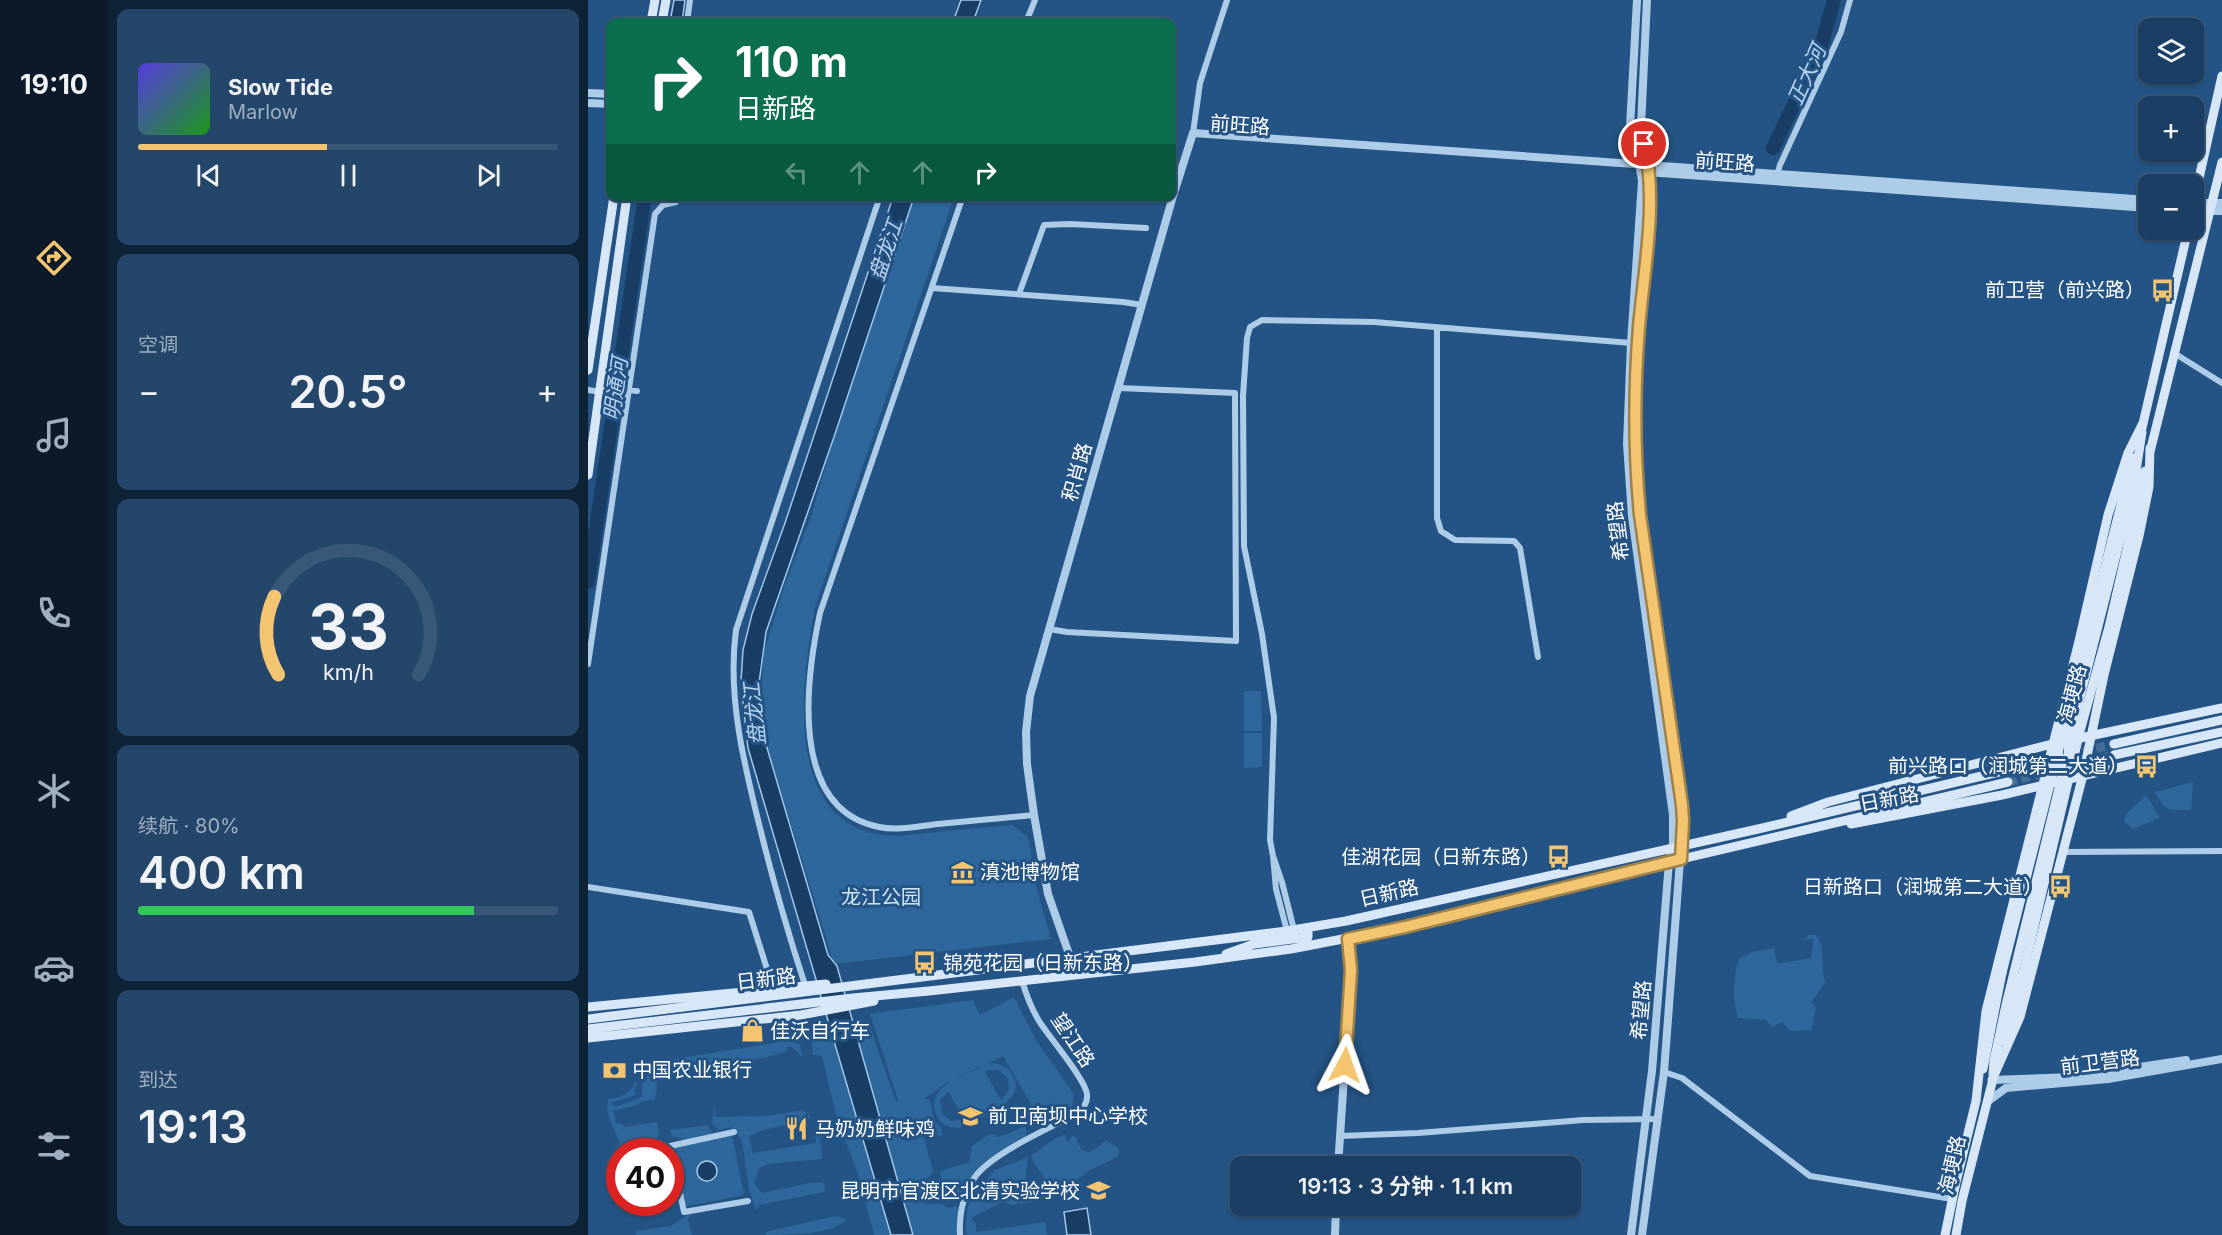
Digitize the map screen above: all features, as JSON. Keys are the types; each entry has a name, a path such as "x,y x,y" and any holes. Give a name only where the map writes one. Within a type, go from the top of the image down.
{"main road":[{"path":"652,18 655,0"},
{"path":"664,18 666,0"},
{"path":"2200,174 2222,75"},
{"name":"海埂路","path":"1956,1235 1986,1102 2022,977 2080,731 2109,627 2222,162"},
{"path":"588,370 613,201"},
{"path":"588,475 604,389 626,201"},
{"name":"海埂路","path":"1946,1235 2002,973 2143,423 2186,240"},
{"path":"2083,775 2075,769 2067,751 2134,484 2143,423"},
{"path":"1978,1089 1979,1057 1986,1011 2079,641 2108,515 2128,453 2143,423"},
{"path":"1992,1080 2020,1017 2083,775 2143,516 2149,487 2151,448"},
{"path":"1758,829 1828,802 2052,744 2222,708"},
{"path":"2114,744 2222,720"},
{"path":"2114,755 2222,732"},
{"name":"日新路","path":"1772,837 1881,819 2002,795 2222,743"},
{"path":"1992,1080 2006,1005 2061,780 2062,760 2052,744"},
{"name":"日新路","path":"588,1007 773,988 806,989 948,974 1294,930 1346,921 1758,829 2007,770"},
{"name":"日新路","path":"588,1038 929,991 1203,961 1348,939 2008,782"},
{"path":"1203,961 1254,944 1308,937 1308,932 1294,930"},
{"name":"日新路","path":"588,1019 790,994 806,989"},
{"name":"日新路","path":"588,1029 790,1005 810,1008"}],"street":[{"path":"688,18 690,0"},
{"path":"1028,18 1035,0"},
{"name":"积肖路","path":"1176,187 1192,136 1200,83 1227,0"},
{"name":"希望路","path":"1637,0 1630,127 1632,147 1645,169 1631,343 1627,444 1634,528 1677,847 1681,859 1664,1072 1642,1235"},
{"name":"希望路","path":"1631,1235 1647,1118 1669,862 1677,847 1682,805 1640,515 1636,468 1638,343 1650,195 1641,126 1647,0"},
{"path":"1777,175 1841,32 1850,0"},
{"path":"588,93 606,94"},
{"path":"588,103 606,104"},
{"name":"前旺路","path":"1192,136 2138,207"},
{"name":"前旺路","path":"1645,169 1777,175 2138,200"},
{"path":"588,664 626,390 655,214 663,205 676,201"},
{"path":"806,989 779,903 749,785 738,723 734,650 736,630 878,201"},
{"path":"961,201 820,613 812,649 808,685 808,720 812,751 822,782 831,799 843,812 859,821 879,827 909,827 1034,815"},
{"name":"积肖路","path":"1070,957 1048,894 1034,815 1027,764 1026,732 1030,696 1172,201"},
{"path":"2204,209 2222,203"},
{"path":"2204,206 2222,211"},
{"path":"1019,294 1044,225 1146,228"},
{"path":"932,288 1142,305"},
{"path":"1294,930 1273,856 1270,831 1274,718 1260,624 1244,546 1243,396 1248,331 1262,320 1374,322 1631,343"},
{"path":"1437,328 1436,492 1439,525 1441,531 1455,540 1514,541 1520,548 1538,657"},
{"path":"2174,353 2222,383"},
{"path":"1049,630 1067,633 1236,640 1235,393 1119,388"},
{"path":"588,390 637,391"},
{"path":"2063,852 2222,851"},
{"path":"588,886 750,912 773,988"},
{"path":"1339,1156 1351,970 1348,939"},
{"name":"望江路","path":"960,1235 961,1210 975,1177 986,1165 1077,1114 1087,1101 1085,1087 1040,1022 1022,981"},
{"name":"前卫营路","path":"1992,1080 2044,1079 2106,1073 2222,1054"},
{"name":"前卫营路","path":"1986,1102 2006,1088 2109,1079 2222,1059"},
{"path":"1664,1072 1682,1078 1810,1176 1952,1199"},
{"path":"1340,1136 1418,1133 1583,1120 1658,1119"},
{"path":"734,1132 670,1146 684,1212 748,1201"},
{"path":"1335,1235 1336,1216"}],"green space":[{"name":"龙江公园","path":"911,201 953,201 815,607 806,669 805,739 812,772 825,800 846,821 876,834 891,836 1012,825 1028,837 1037,889 1051,939 834,964 768,749 761,692 764,652 784,587 811,517 834,437"},
{"path":"1244,691 1261,691 1262,731 1244,731"},
{"path":"1244,733 1262,733 1262,767 1244,768"},
{"path":"2193,782 2191,810 2168,809 2155,792"},
{"path":"2146,795 2160,818 2133,829 2124,822 2126,814"},
{"path":"1809,935 1816,935 1820,941 1826,982 1811,1002 1816,1008 1811,1030 1790,1031 1782,1022 1772,1027 1766,1020 1738,1018 1734,988 1739,959 1752,952 1774,948 1777,964 1811,958 1814,939 1803,940"},
{"path":"1014,997 1036,1040 1074,1094 1072,1107 1042,1123 1003,1056 945,1084 924,1099 930,1100 934,1118 941,1127 942,1136 931,1133 923,1134 933,1171 929,1177 922,1180 926,1204 941,1204 949,1208 957,1206 961,1221 960,1235 874,1235 857,1171 837,1119 822,1056 813,1055 810,1021 868,1021 896,1102 898,1100 870,1014 973,1000 980,1015"},
{"path":"785,1039 794,1039 800,1045 803,1057 788,1046 787,1051 764,1058 697,1065 694,1068 656,1076 657,1089 654,1100 643,1101 634,1106 613,1111 616,1124 620,1123 625,1127 657,1122 658,1138 618,1138 609,1116 608,1099 625,1094 636,1081 638,1083 634,1090 636,1095 611,1103 615,1107 642,1097 642,1085 649,1073 646,1070 639,1077 649,1063 775,1043"},
{"path":"987,1064 1001,1065 1010,1071 1015,1082 1013,1095 996,1110 965,1126 954,1128 942,1122 935,1111 934,1104 939,1091 972,1070","holes":["998,1070 1008,1078 1009,1090 1001,1100 985,1072","948,1091 964,1119 964,1120 951,1121 942,1113 940,1101"]},
{"path":"714,1106 716,1117 768,1116 803,1110 810,1116 809,1119 749,1136 753,1153 816,1143 816,1135 823,1131 828,1138 820,1138 822,1159 768,1164 759,1168 754,1183 762,1193 821,1182 825,1185 824,1192 759,1205 756,1210 749,1189 742,1141 732,1127 719,1130 712,1124"},
{"path":"708,1125 712,1133 685,1140 672,1136 670,1130"},
{"path":"1026,1127 1026,1138 982,1164 968,1195 943,1193 940,1172 969,1163 972,1146 988,1135 994,1134 997,1137"},
{"path":"1065,1134 1067,1142 1073,1135 1077,1138 1081,1148 1088,1152 1106,1140 1119,1149 1118,1156 1081,1177 1055,1188 1041,1201 1011,1205 1002,1202 971,1218 976,1223 976,1232 1045,1222 1047,1235 967,1235 968,1205 995,1170 1028,1157 1025,1184 1029,1189 1037,1189 1044,1180 1031,1156"},
{"path":"732,1135 744,1195 684,1207 684,1144"},
{"path":"691,1213 688,1220 692,1235 636,1235 636,1231 671,1226"},
{"path":"836,1216 846,1220 830,1229 797,1234 766,1235 765,1232"}],"water":[{"path":"674,0 685,0 683,18 671,18"},
{"path":"961,0 981,0 974,18 954,18"},
{"name":"盘龙江","path":"892,201 913,201 766,632 759,683 765,741 828,955 837,966 913,1235 891,1235 748,748 741,682 743,650 752,614 785,523"},
{"path":"707,1161 714,1164 717,1171 714,1178 707,1181 700,1178 697,1171 700,1164"},
{"path":"1087,1208 1091,1235 1067,1235 1064,1212"}],"waterway":[{"name":"正大河","path":"1773,148 1820,50 1834,0"},
{"name":"明通河","path":"588,582 644,201"}],"tunnel":[{"path":"2070,755 2114,744"},
{"path":"2008,782 2114,755"},
{"path":"2007,770 2056,758"}],"place":[{"name":"前卫营（前兴路）","path":"2163,290"},
{"name":"前兴路口（润城第二大道）","path":"2146,766"},
{"name":"佳湖花园（日新东路）","path":"1559,857"},
{"name":"滇池博物馆","path":"962,872"},
{"name":"日新路口（润城第二大道）","path":"2061,887"},
{"name":"锦苑花园（日新东路）","path":"925,963"},
{"name":"佳沃自行车","path":"752,1031"},
{"name":"中国农业银行","path":"614,1070"},
{"name":"前卫南坝中心学校","path":"970,1116"},
{"name":"马奶奶鲜味鸡","path":"797,1129"},
{"name":"昆明市官渡区北清实验学校","path":"1098,1191"}],"route":[{"path":"1345,1065 1351,970 1348,939 1681,859 1682,805 1640,515 1636,468 1638,343 1650,195 1650,173 1644,144"}]}
